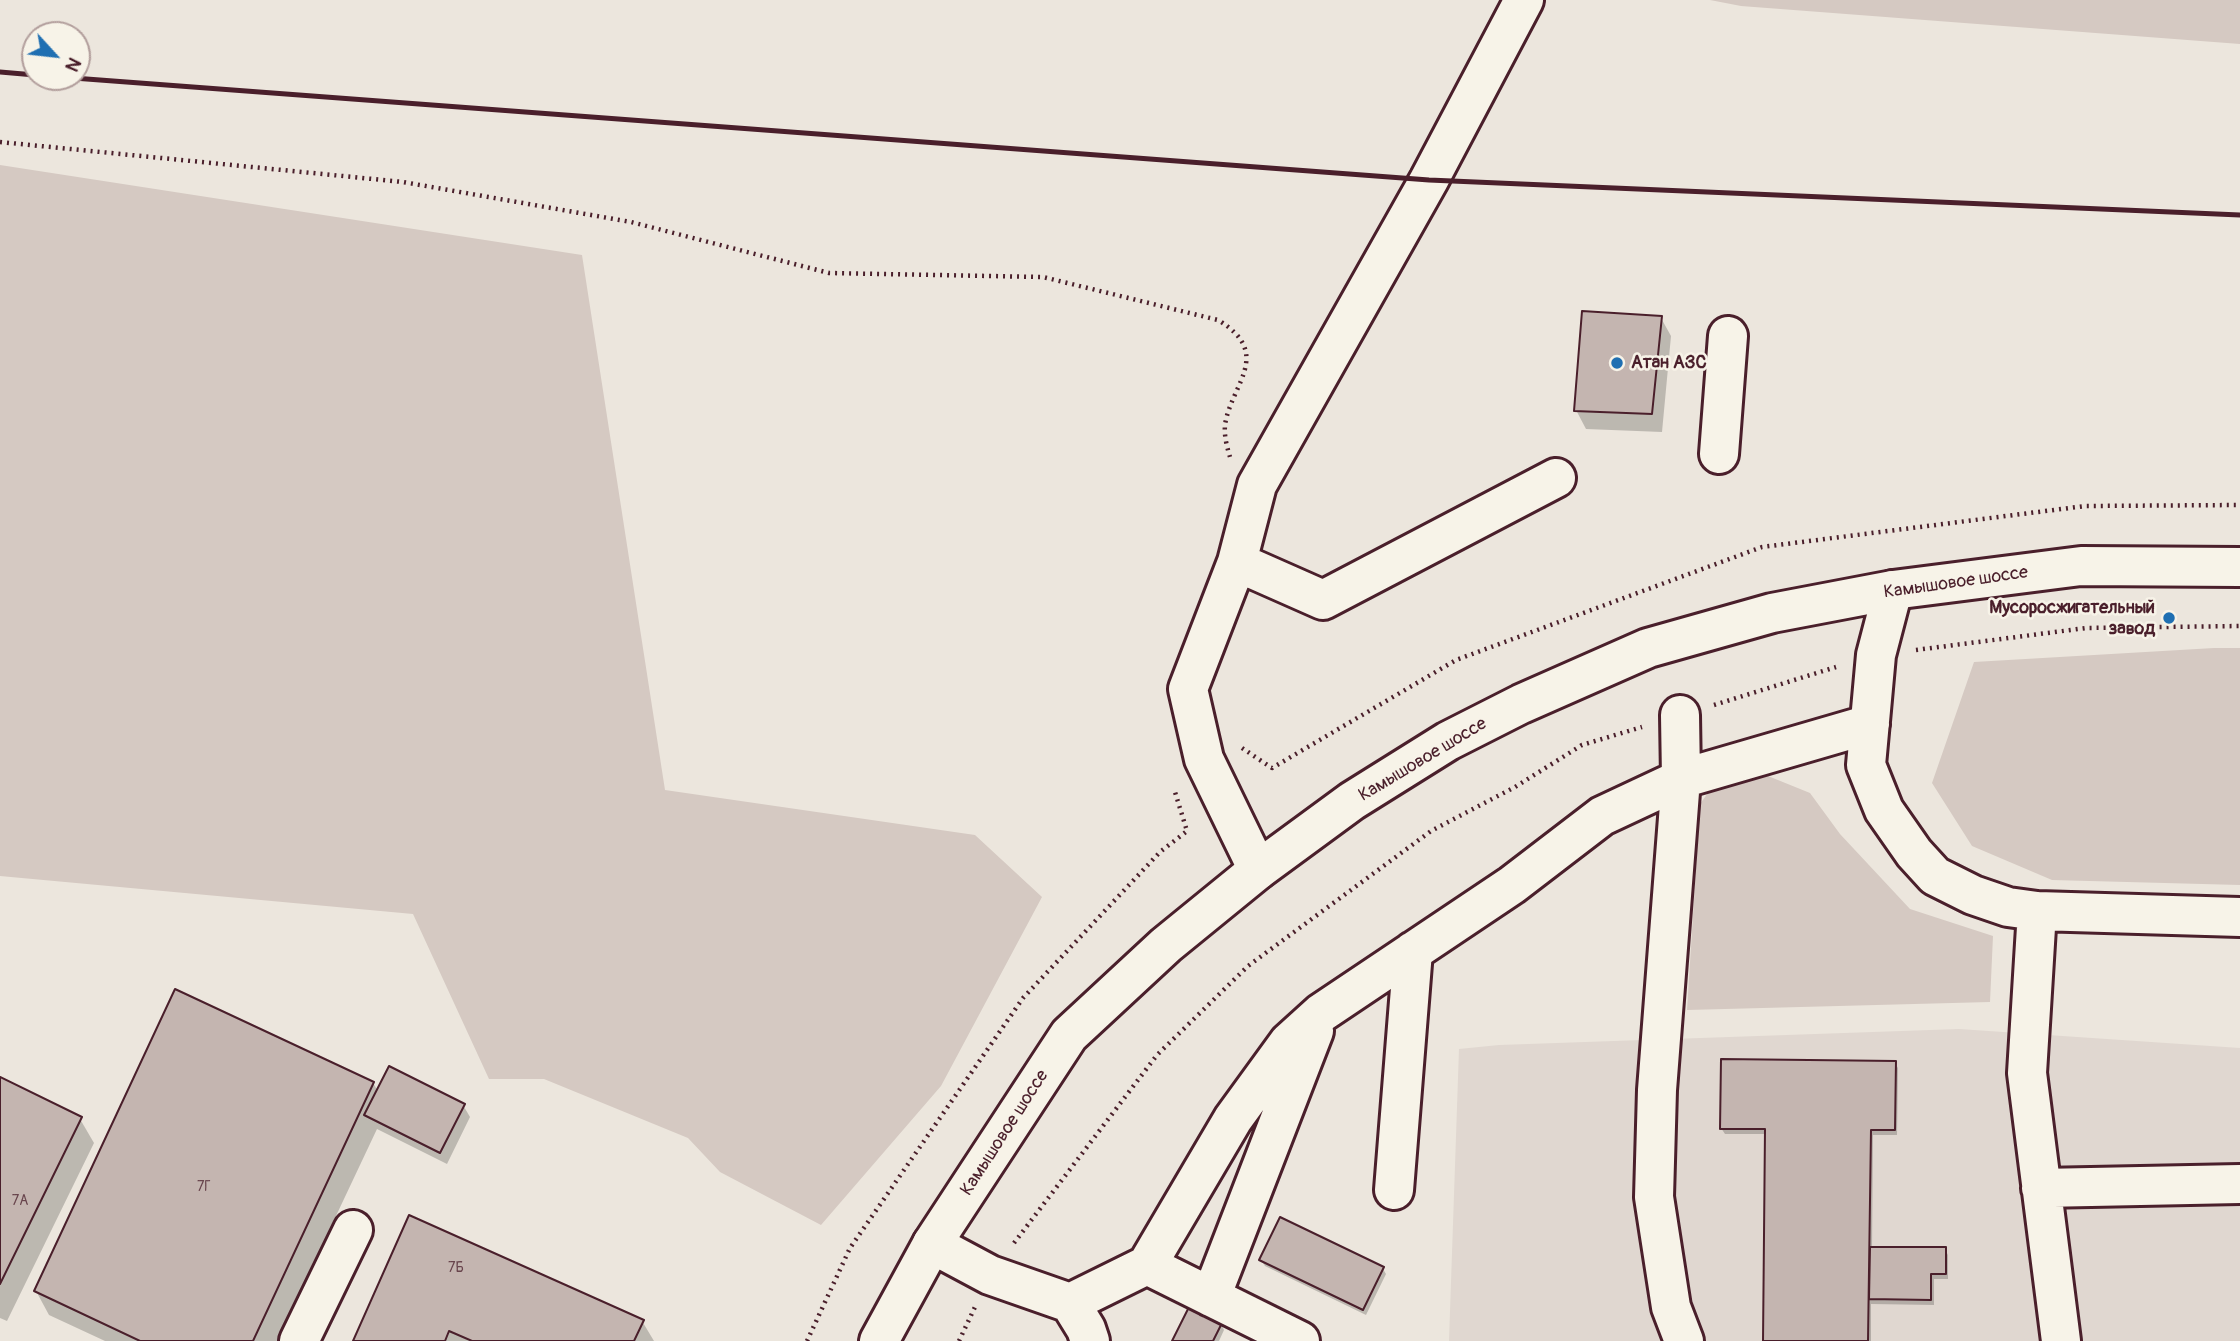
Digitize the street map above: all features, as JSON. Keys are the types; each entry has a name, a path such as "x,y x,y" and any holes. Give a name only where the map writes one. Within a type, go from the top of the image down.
{"main road":[{"path":"1258,870 1204,759 1188,689 1237,562 1257,485 1429,180 1524,0"},
{"path":"1719,454 1728,336"},
{"path":"1237,562 1323,600 1556,478"},
{"name":"Камышовое шоссе","path":"879,1341 932,1244 1069,1035 1166,945 1258,870 1352,802 1448,741 1521,704 1648,648 1772,613 1893,590 2081,566 2240,567"},
{"path":"1893,590 1876,655 1866,765 1884,810 1935,876 1973,895 2008,907 2037,911 2240,917"},
{"path":"1680,715 1681,779 1657,1090 1654,1197 1671,1307 1684,1341"},
{"path":"1070,1303 1147,1265 1233,1119 1289,1042 1321,1013 1513,885 1602,816 1681,779 1870,724"},
{"path":"2037,911 2027,1073 2061,1341"},
{"path":"1394,1190 1413,951"},
{"path":"1211,1297 1321,1013"},
{"path":"2041,1188 2240,1184"},
{"path":"299,1341 354,1230"},
{"path":"932,1244 990,1275 1070,1303 1090,1341"},
{"path":"1147,1265 1300,1341"}],"path":[{"path":"0,142 403,182 631,222 830,273 1043,277 1218,320 1239,337 1246,364 1244,378 1225,425 1226,443 1231,460 1242,475 1257,485"},
{"path":"2085,506 2240,505"},
{"path":"2086,628 2240,626"}],"shaded area":[{"path":"1710,0 2240,0 2240,44 1741,6"},
{"path":"0,165 582,255 665,790 975,835 1042,897 941,1086 821,1225 720,1172 688,1138 544,1079 489,1079 413,914 0,876"},
{"path":"2240,648 2240,885 2052,880 1972,846 1932,783 1974,662"},
{"path":"1768,776 1810,793 1840,834 1910,909 1993,936 1990,1002 1687,1010 1700,804 1710,790"},
{"path":"1959,1029 2240,1048 2240,1341 1449,1341 1459,1049 1499,1045"}],"building":[{"name":"Атан АЗС","path":"1582,311 1662,316 1652,414 1574,411"},
{"path":"175,989 374,1082 253,1341 140,1341 34,1291"},
{"path":"1721,1059 1896,1061 1895,1130 1871,1130 1868,1341 1763,1341 1765,1129 1720,1129"},
{"path":"389,1066 465,1104 440,1153 364,1115"},
{"path":"0,1077 82,1117 0,1284"},
{"path":"409,1215 644,1320 634,1341 472,1341 449,1331 445,1341 353,1341"},
{"path":"1280,1217 1384,1267 1363,1310 1259,1260"},
{"path":"1870,1247 1946,1247 1946,1274 1931,1274 1931,1300 1869,1299"},
{"path":"1189,1307 1222,1323 1213,1341 1172,1341"}],"railway":[{"path":"0,72 21,74"},
{"path":"91,79 1429,180 2240,215"}],"place":[{"name":"Атан АЗС","path":"1617,363"},
{"name":"Мусоросжигательный завод","path":"2169,618"}]}
